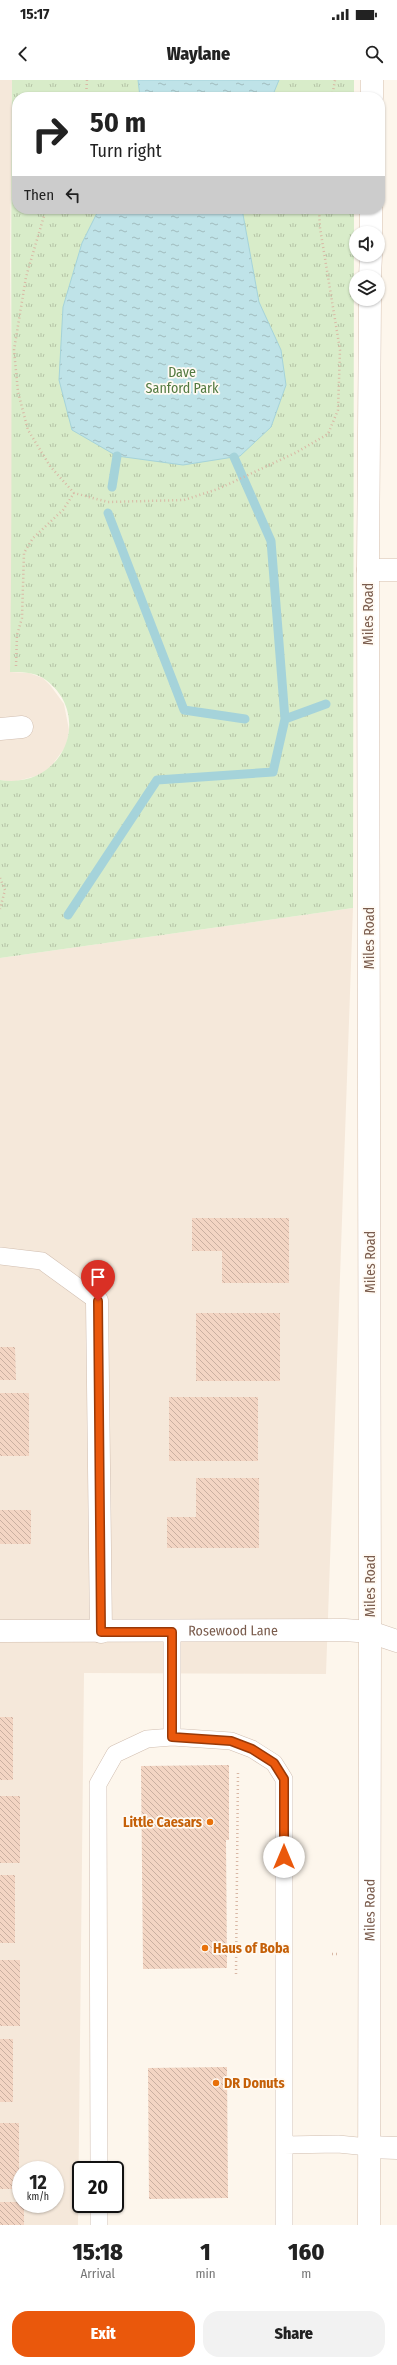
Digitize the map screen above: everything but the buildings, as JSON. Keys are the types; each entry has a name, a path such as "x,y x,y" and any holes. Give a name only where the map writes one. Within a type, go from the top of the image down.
{"main road":[{"path":"372,80 372,92"},
{"path":"371,214 371,226"},
{"name":"Miles Road","path":"369,2225 370,1632 368,570 370,306"},
{"path":"368,570 397,570"},
{"path":"0,729 22,727"},
{"path":"98,1301 101,1632"},
{"name":"Rosewood Lane","path":"370,1632 397,1624"},
{"name":"Rosewood Lane","path":"0,1632 345,1630 370,1632 397,1641"},
{"path":"368,2147 397,2148"}],"lane":[{"path":"0,1256 42,1261 98,1301"},
{"path":"172,1632 172,1737"},
{"path":"99,2161 98,1784 115,1754 147,1739 172,1737 231,1741 238,1743 252,1749 274,1763 284,1779 284,2225"},
{"path":"284,2145 338,2144 368,2147"},
{"path":"99,2213 100,2225"}],"path":[{"path":"86,92 87,80"},
{"path":"333,92 335,80"},
{"path":"45,214 26,277 14,350 18,392 28,430 50,466 74,492 108,502 146,503 184,500 218,489 261,469 328,434 338,410 340,350 320,228 319,214"},
{"path":"16,666 17,635 22,618 24,553 32,538 63,510 74,492"},
{"path":"0,878 6,890 0,909"},
{"path":"236,1974 238,1743"},
{"path":"332,1954 337,1954"}],"shaded area":[{"path":"0,80 12,80 10,261 13,507 10,672 29,673 43,678 64,704 69,730 66,746 50,768 40,775 13,782 0,780"},
{"path":"353,908 326,1674 84,1673 79,2161 72,2161 72,2213 78,2213 78,2225 0,2225 0,958"}],"green space":[{"name":"Dave Sanford Park","path":"12,80 354,80 354,92 12,92 12,214 354,214 354,226 349,226 349,262 354,262 354,270 349,270 349,306 354,306 353,908 0,958 0,780 22,780 41,773 55,761 65,746 69,728 67,710 59,693 39,676 27,673 10,672"}],"water":[{"path":"138,80 279,80 274,92 139,92"},
{"path":"96,214 243,214 259,302 281,350 286,385 271,427 240,456 183,465 117,456 72,430 59,380 63,307 82,243"}],"waterway":[{"path":"112,487 117,456"},
{"path":"234,457 271,541 285,719 326,704"},
{"path":"108,513 184,710 245,719"},
{"path":"68,915 157,780 273,772 285,719"}],"place":[{"name":"Little Caesars","path":"210,1822"},
{"name":"Haus of Boba","path":"205,1948"},
{"name":"DR Donuts","path":"216,2083"}],"route":[{"path":"98,1301 101,1632 172,1632 172,1737 231,1741 252,1749 274,1763 284,1779 284,1857"}]}
